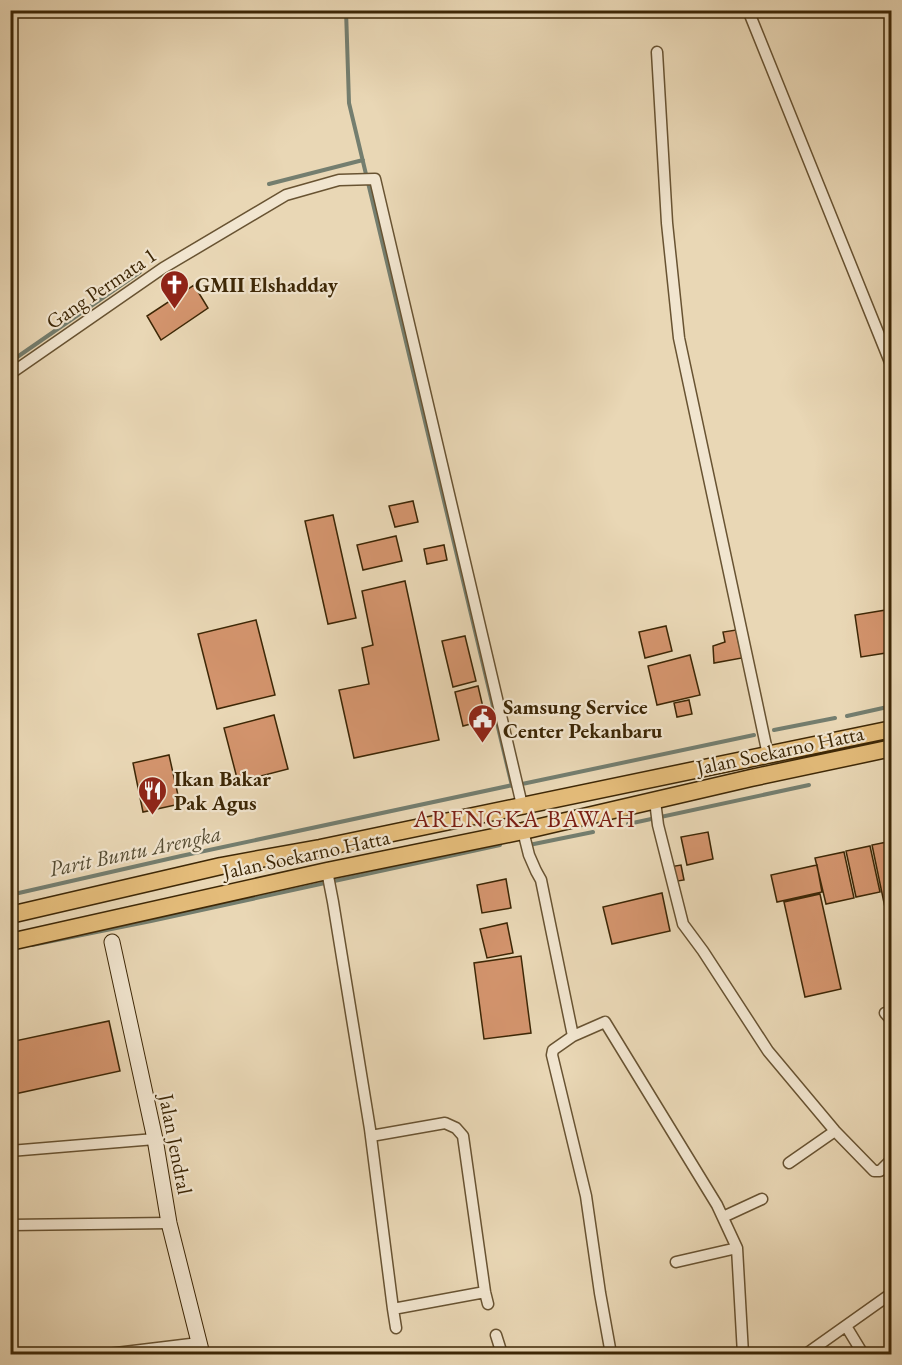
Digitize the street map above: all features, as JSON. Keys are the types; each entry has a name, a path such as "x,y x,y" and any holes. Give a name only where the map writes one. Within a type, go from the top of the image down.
{"main road":[{"name":"Jalan Soekarno Hatta","path":"10,915 221,866 891,729"},
{"name":"Jalan Soekarno Hatta","path":"10,942 524,837 808,765 891,748"},
{"name":"Jalan Jendral","path":"112,942 155,1138 170,1222 200,1349"}],"street":[{"path":"748,10 891,367"},
{"path":"657,52 667,223 679,338 768,755"},
{"name":"Gang Permata 1","path":"10,374 163,268 286,195 339,180 375,179 522,805"},
{"path":"655,805 685,929 704,951 768,1051 835,1131 874,1171 880,1171 891,1160"},
{"path":"524,837 532,863 541,880 573,1036"},
{"path":"328,876 370,1136 396,1328"},
{"path":"611,1354 586,1196 552,1055 553,1050 573,1036 605,1022 717,1205 737,1248 743,1354"},
{"path":"370,1136 445,1123 456,1128 463,1136 488,1304"},
{"path":"789,1163 835,1131"},
{"path":"10,1151 155,1138"},
{"path":"723,1217 762,1199"},
{"path":"10,1225 170,1222"},
{"path":"676,1262 737,1248"},
{"path":"393,1309 485,1292"},
{"path":"806,1354 891,1293"},
{"path":"846,1326 863,1354"},
{"path":"496,1335 502,1354"},
{"path":"87,1354 200,1349"}],"building":[{"name":"GMII Elshadday","path":"194,285 208,308 161,340 147,316"},
{"path":"413,501 418,522 395,527 389,506"},
{"path":"333,515 356,618 328,624 305,521"},
{"path":"396,536 402,561 363,570 357,545"},
{"path":"444,545 447,560 427,564 424,549"},
{"path":"405,581 439,740 354,758 339,690 369,684 362,648 373,645 362,591"},
{"path":"892,609 892,652 861,657 855,615"},
{"path":"256,620 275,695 217,709 198,634"},
{"path":"666,626 672,651 645,658 639,632"},
{"path":"736,630 742,658 714,663 713,646 725,642 723,632"},
{"path":"465,636 476,681 453,687 442,641"},
{"path":"690,655 700,695 657,705 648,666"},
{"path":"478,686 486,720 463,726 455,692"},
{"path":"689,700 692,714 677,717 674,703"},
{"path":"274,715 288,769 238,782 224,728"},
{"path":"169,755 180,804 143,812 133,763"},
{"path":"708,832 713,859 687,865 681,837"},
{"path":"892,841 892,922 888,922 872,845"},
{"path":"870,846 880,892 856,897 846,851"},
{"path":"844,852 854,898 826,904 815,858"},
{"path":"681,865 684,880 672,882 669,867"},
{"path":"817,865 822,892 777,902 771,875"},
{"path":"506,879 511,908 482,913 477,885"},
{"path":"662,893 670,931 612,944 603,907"},
{"path":"820,894 841,989 805,997 784,902"},
{"path":"507,923 513,953 487,958 480,929"},
{"path":"521,956 531,1033 484,1039 474,963"},
{"path":"109,1021 120,1071 10,1095 10,1042"}],"waterway":[{"path":"346,10 349,103 512,786"},
{"path":"269,184 363,160"},
{"path":"10,362 140,272"},
{"name":"Parit Buntu Arengka","path":"847,716 892,706"},
{"name":"Parit Buntu Arengka","path":"774,730 835,718"},
{"name":"Parit Buntu Arengka","path":"522,784 754,735"},
{"name":"Parit Buntu Arengka","path":"10,895 513,785"},
{"name":"Parit Buntu Arengka","path":"628,824 809,785"},
{"name":"Parit Buntu Arengka","path":"529,845 593,832"},
{"name":"Parit Buntu Arengka","path":"32,945 500,845"}],"place":[{"name":"GMII Elshadday","path":"174,310"},
{"name":"Samsung Service Center Pekanbaru","path":"482,744"},
{"name":"Ikan Bakar Pak Agus","path":"153,816"}],"district":[{"name":"ARENGKA BAWAH","path":"525,818"}]}
